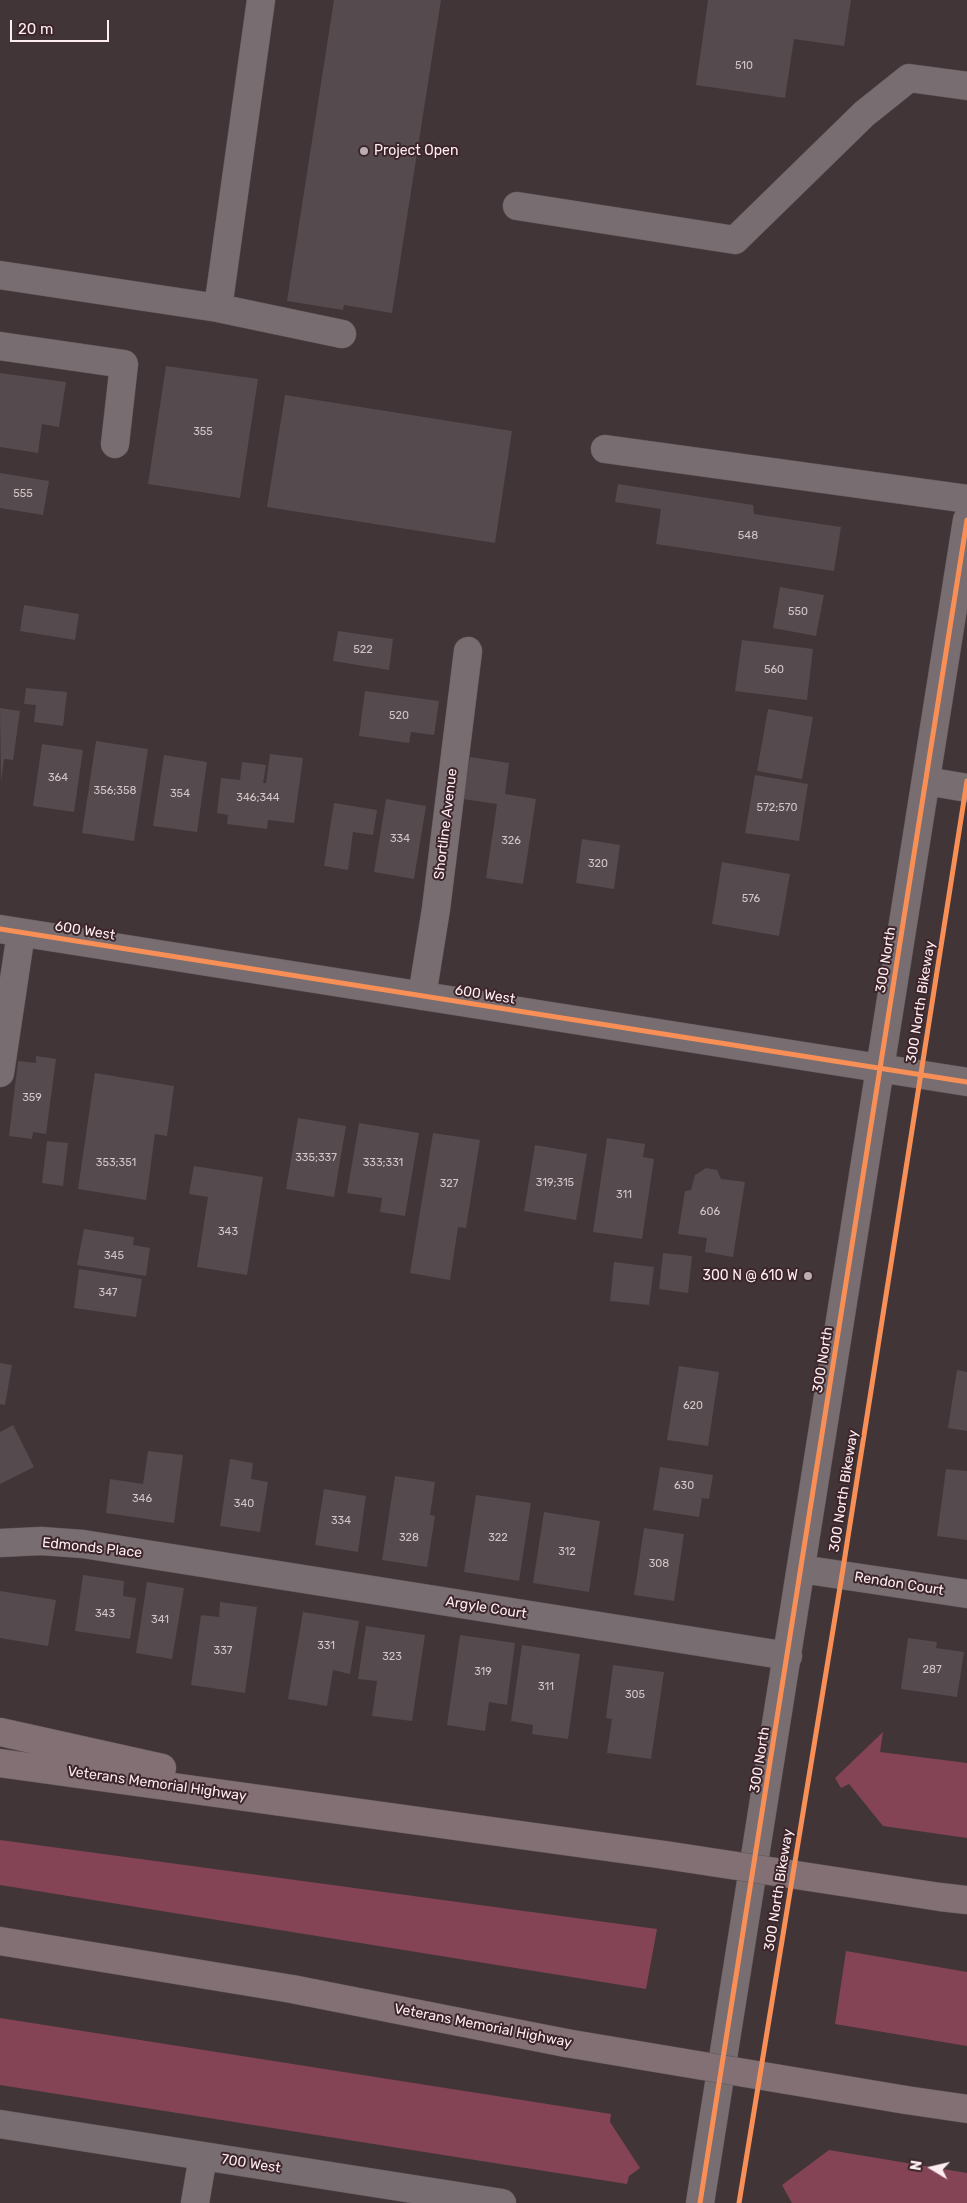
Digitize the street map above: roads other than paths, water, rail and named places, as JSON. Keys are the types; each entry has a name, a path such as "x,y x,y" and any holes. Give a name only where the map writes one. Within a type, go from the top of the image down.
{"highway":[{"path":"0,1732 342,1808"},
{"name":"Veterans Memorial Highway","path":"0,1763 342,1808 967,1900"},
{"name":"Veterans Memorial Highway","path":"0,1941 292,1989 566,2043 967,2109"},
{"path":"0,1959 292,1989"}],"street":[{"path":"218,308 261,0"},
{"path":"517,206 735,240 864,114 909,78 967,86"},
{"path":"0,275 218,308 342,334"},
{"path":"0,346 124,364 115,444"},
{"path":"605,449 967,499"},
{"name":"300 North","path":"700,2203 926,781 960,607 967,520"},
{"name":"Shortline Avenue","path":"422,996 436,909 468,651"},
{"path":"926,781 967,788"},
{"path":"0,1073 10,931"},
{"name":"600 West","path":"10,931 967,1082"},
{"name":"Edmonds Place","path":"0,1543 83,1544 185,1560"},
{"name":"Argyle Court","path":"185,1560 788,1656"},
{"name":"Rendon Court","path":"802,1569 967,1594"},
{"name":"700 West","path":"0,2124 502,2203"},
{"path":"195,2203 203,2156"}],"place":[{"name":"Project Open","path":"364,151"},
{"name":"300 N @ 610 W","path":"808,1276"}]}
